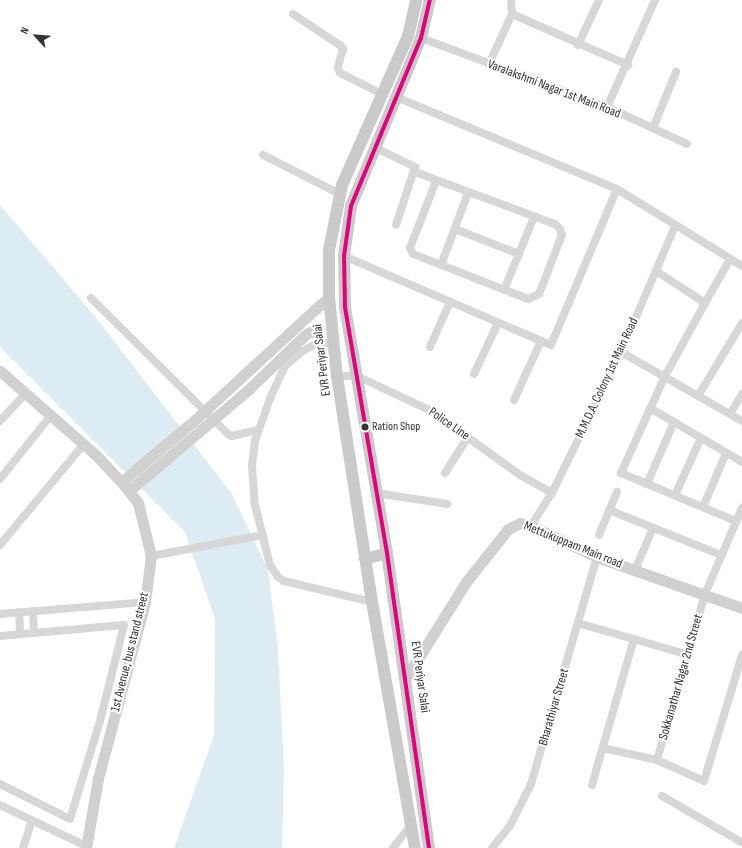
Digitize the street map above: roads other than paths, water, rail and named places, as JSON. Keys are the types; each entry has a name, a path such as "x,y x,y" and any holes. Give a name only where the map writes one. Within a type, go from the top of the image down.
{"main road":[{"name":"EVR Periyar Salai","path":"415,848 372,602 337,376 329,297 329,250 340,194 408,36 416,0"},
{"name":"EVR Periyar Salai","path":"429,848 387,553 355,375 345,307 344,256 351,206 374,147 421,38 430,0"},
{"path":"365,559 387,553"}],"street":[{"path":"488,64 512,14 511,0"},
{"path":"578,45 599,0"},
{"path":"608,107 628,65 655,0"},
{"path":"294,14 341,46 343,49 338,67 340,73 382,94"},
{"path":"512,14 578,45 628,65"},
{"name":"Varalakshmi Nagar 1st Main Road","path":"421,38 608,107 686,144"},
{"path":"652,128 676,72"},
{"path":"396,97 617,189 742,266"},
{"path":"374,147 413,164 415,172 396,225"},
{"path":"263,155 340,194"},
{"path":"415,172 436,180 468,193 555,224 560,229 562,235 539,294 528,299 413,254 410,248 436,180"},
{"path":"344,256 551,345 617,189"},
{"path":"441,264 468,193"},
{"path":"504,290 534,217"},
{"name":"M.M.D.A. Colony 1st Main Road","path":"531,526 552,493 621,352 675,226"},
{"path":"454,229 519,254"},
{"path":"730,259 665,376 621,473 736,521"},
{"path":"656,271 705,303"},
{"path":"122,482 196,419 329,297"},
{"path":"91,298 228,434 232,436 256,430"},
{"path":"430,348 450,302"},
{"path":"474,374 498,323"},
{"path":"698,396 742,324"},
{"path":"129,491 249,389 306,334 319,328 332,328"},
{"path":"514,400 541,341"},
{"path":"334,343 317,343 300,353 285,366 256,430 253,490 270,565 284,581 372,602"},
{"path":"621,352 742,421"},
{"name":"1st Avenue, bus stand street","path":"0,371 84,444 122,482 138,503 151,556 145,602 98,779 84,846"},
{"name":"Police Line","path":"337,376 355,375 431,411 520,475 552,493"},
{"path":"0,421 26,393"},
{"path":"730,414 742,394"},
{"path":"650,408 742,462"},
{"path":"0,479 51,415"},
{"path":"647,484 674,422"},
{"path":"444,474 468,437"},
{"path":"675,495 700,438"},
{"path":"0,545 84,444"},
{"path":"703,507 726,453"},
{"path":"599,535 617,492"},
{"path":"376,493 447,504"},
{"name":"Sokkanathar Nagar 2nd Street","path":"657,760 689,655 705,594 742,508"},
{"path":"610,510 721,555"},
{"name":"Mettukuppam Main road","path":"406,678 466,582 495,543 508,529 520,523 531,526 597,557 742,608"},
{"path":"635,570 654,528"},
{"path":"151,556 263,535"},
{"name":"Bharathiyar Street","path":"492,848 510,826 531,784 597,557"},
{"path":"0,614 145,602"},
{"path":"20,612 20,634"},
{"path":"33,612 34,633"},
{"path":"578,623 689,655"},
{"path":"0,636 124,625 100,721 70,819 0,784"},
{"path":"592,785 634,639"},
{"path":"603,748 657,760 704,781 740,671 742,655"},
{"path":"662,796 740,844"},
{"path":"0,816 2,806 84,846"},
{"path":"23,848 32,821"},
{"path":"393,848 410,825"}],"place":[{"name":"Ration Shop","path":"365,427"}]}
